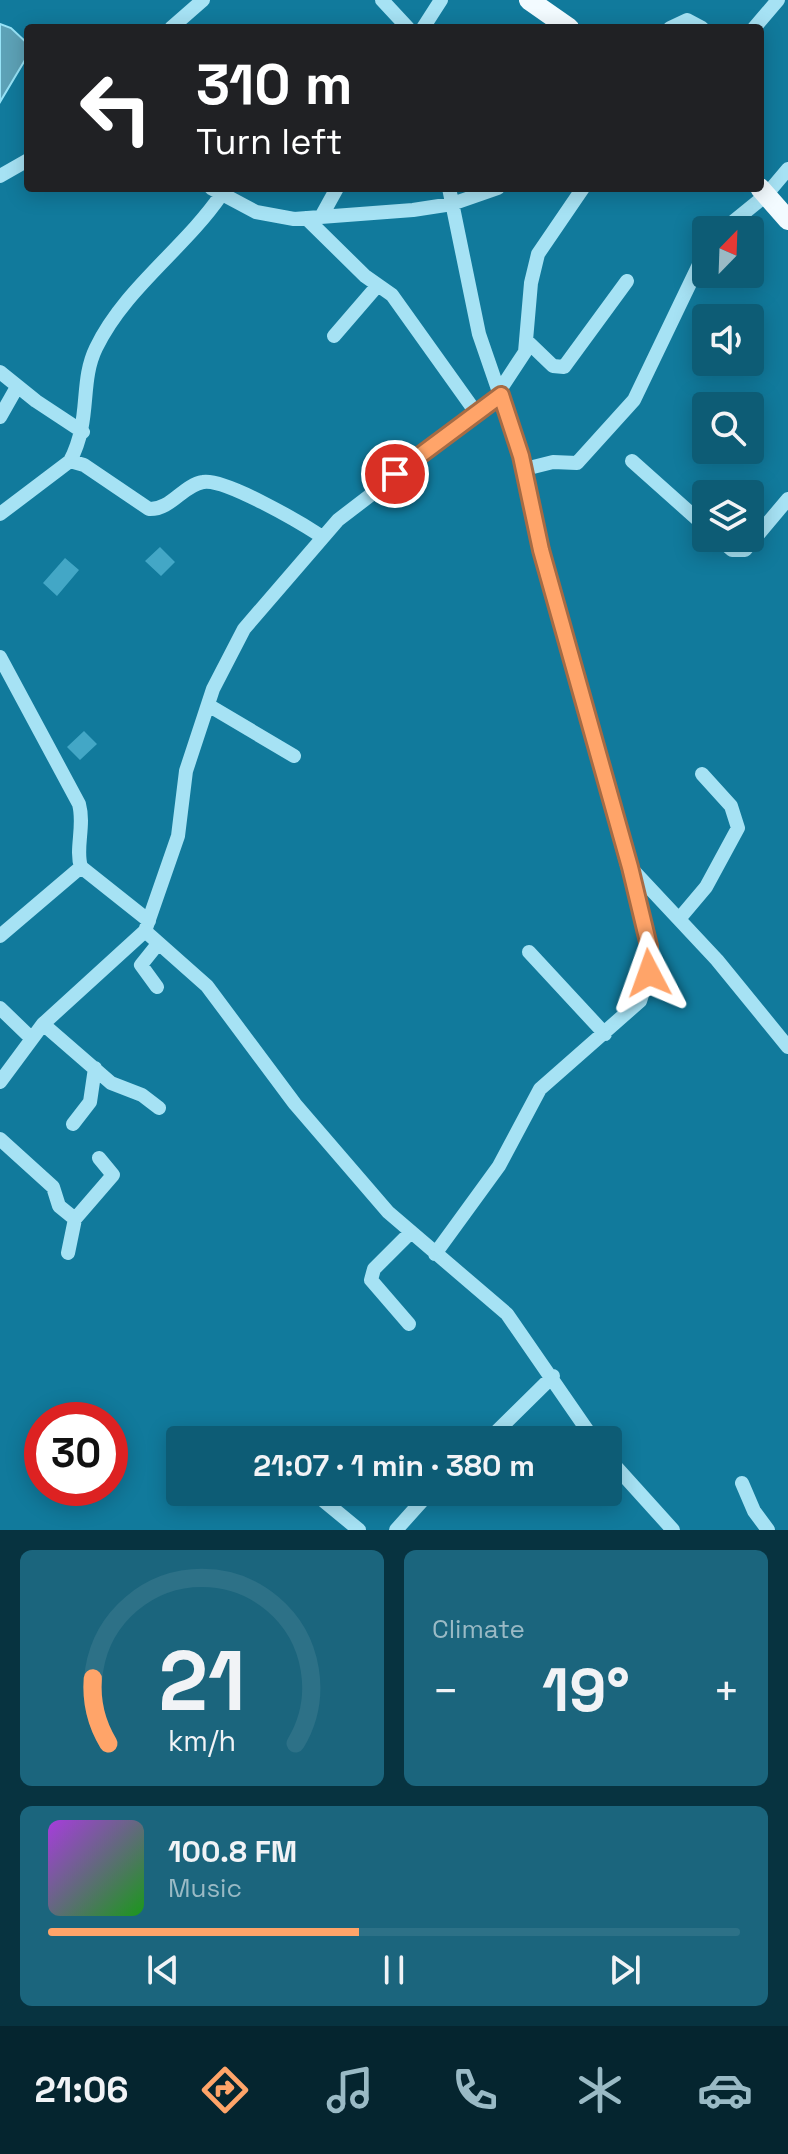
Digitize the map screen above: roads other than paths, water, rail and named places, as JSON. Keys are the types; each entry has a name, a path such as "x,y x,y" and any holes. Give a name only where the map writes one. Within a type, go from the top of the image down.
{"main road":[{"path":"539,3 564,24"},
{"path":"764,192 788,220"}],"street":[{"path":"176,24 203,0"},
{"path":"382,0 404,24"},
{"path":"426,24 441,0"},
{"path":"757,24 778,0"},
{"path":"0,176 24,162"},
{"path":"764,190 788,169"},
{"path":"2,507 70,461 83,432 90,367 103,335 153,270 199,225 216,192 256,212 314,217 452,204 486,192"},
{"path":"314,217 334,192"},
{"path":"435,1254 499,1166 540,1089 640,1001 649,973 649,946 630,867 541,550 525,469 479,334 450,192"},
{"path":"0,1082 30,1037 147,926 178,836 182,785 208,705 218,676 244,629 321,536 500,393 519,362 527,341 531,283 538,254 580,192"},
{"path":"737,216 762,192"},
{"path":"314,217 396,301 420,339 477,414"},
{"path":"525,469 553,462 577,463 629,407 692,279"},
{"path":"527,341 553,366 564,367 627,281"},
{"path":"334,336 378,285"},
{"path":"0,372 83,432"},
{"path":"0,417 17,387"},
{"path":"70,461 84,465 149,509 163,506 197,484 212,482 270,507 321,536"},
{"path":"632,461 692,515"},
{"path":"764,527 788,499"},
{"path":"0,657 79,804 83,826 78,859 81,867 147,926 157,945 207,986 295,1104 409,1234 499,1305 553,1376 585,1426"},
{"path":"0,687 12,677"},
{"path":"208,705 294,756"},
{"path":"679,919 706,887 738,828 731,806 702,774"},
{"path":"0,936 81,867"},
{"path":"630,867 785,1037"},
{"path":"157,945 141,965 157,987"},
{"path":"529,952 605,1034"},
{"path":"0,1008 30,1037"},
{"path":"43,1024 111,1083 142,1095 159,1108"},
{"path":"73,1124 90,1102 95,1068"},
{"path":"0,1139 53,1187 59,1206 75,1219"},
{"path":"68,1253 75,1219 113,1175 99,1158"},
{"path":"409,1234 374,1269 371,1280 409,1324"},
{"path":"502,1426 553,1376"},
{"path":"622,1474 673,1530"},
{"path":"742,1483 754,1511 768,1530"},
{"path":"330,1506 359,1530"},
{"path":"396,1530 417,1506"}],"water":[{"path":"0,24 11,28 24,40 24,62 0,102"}]}
